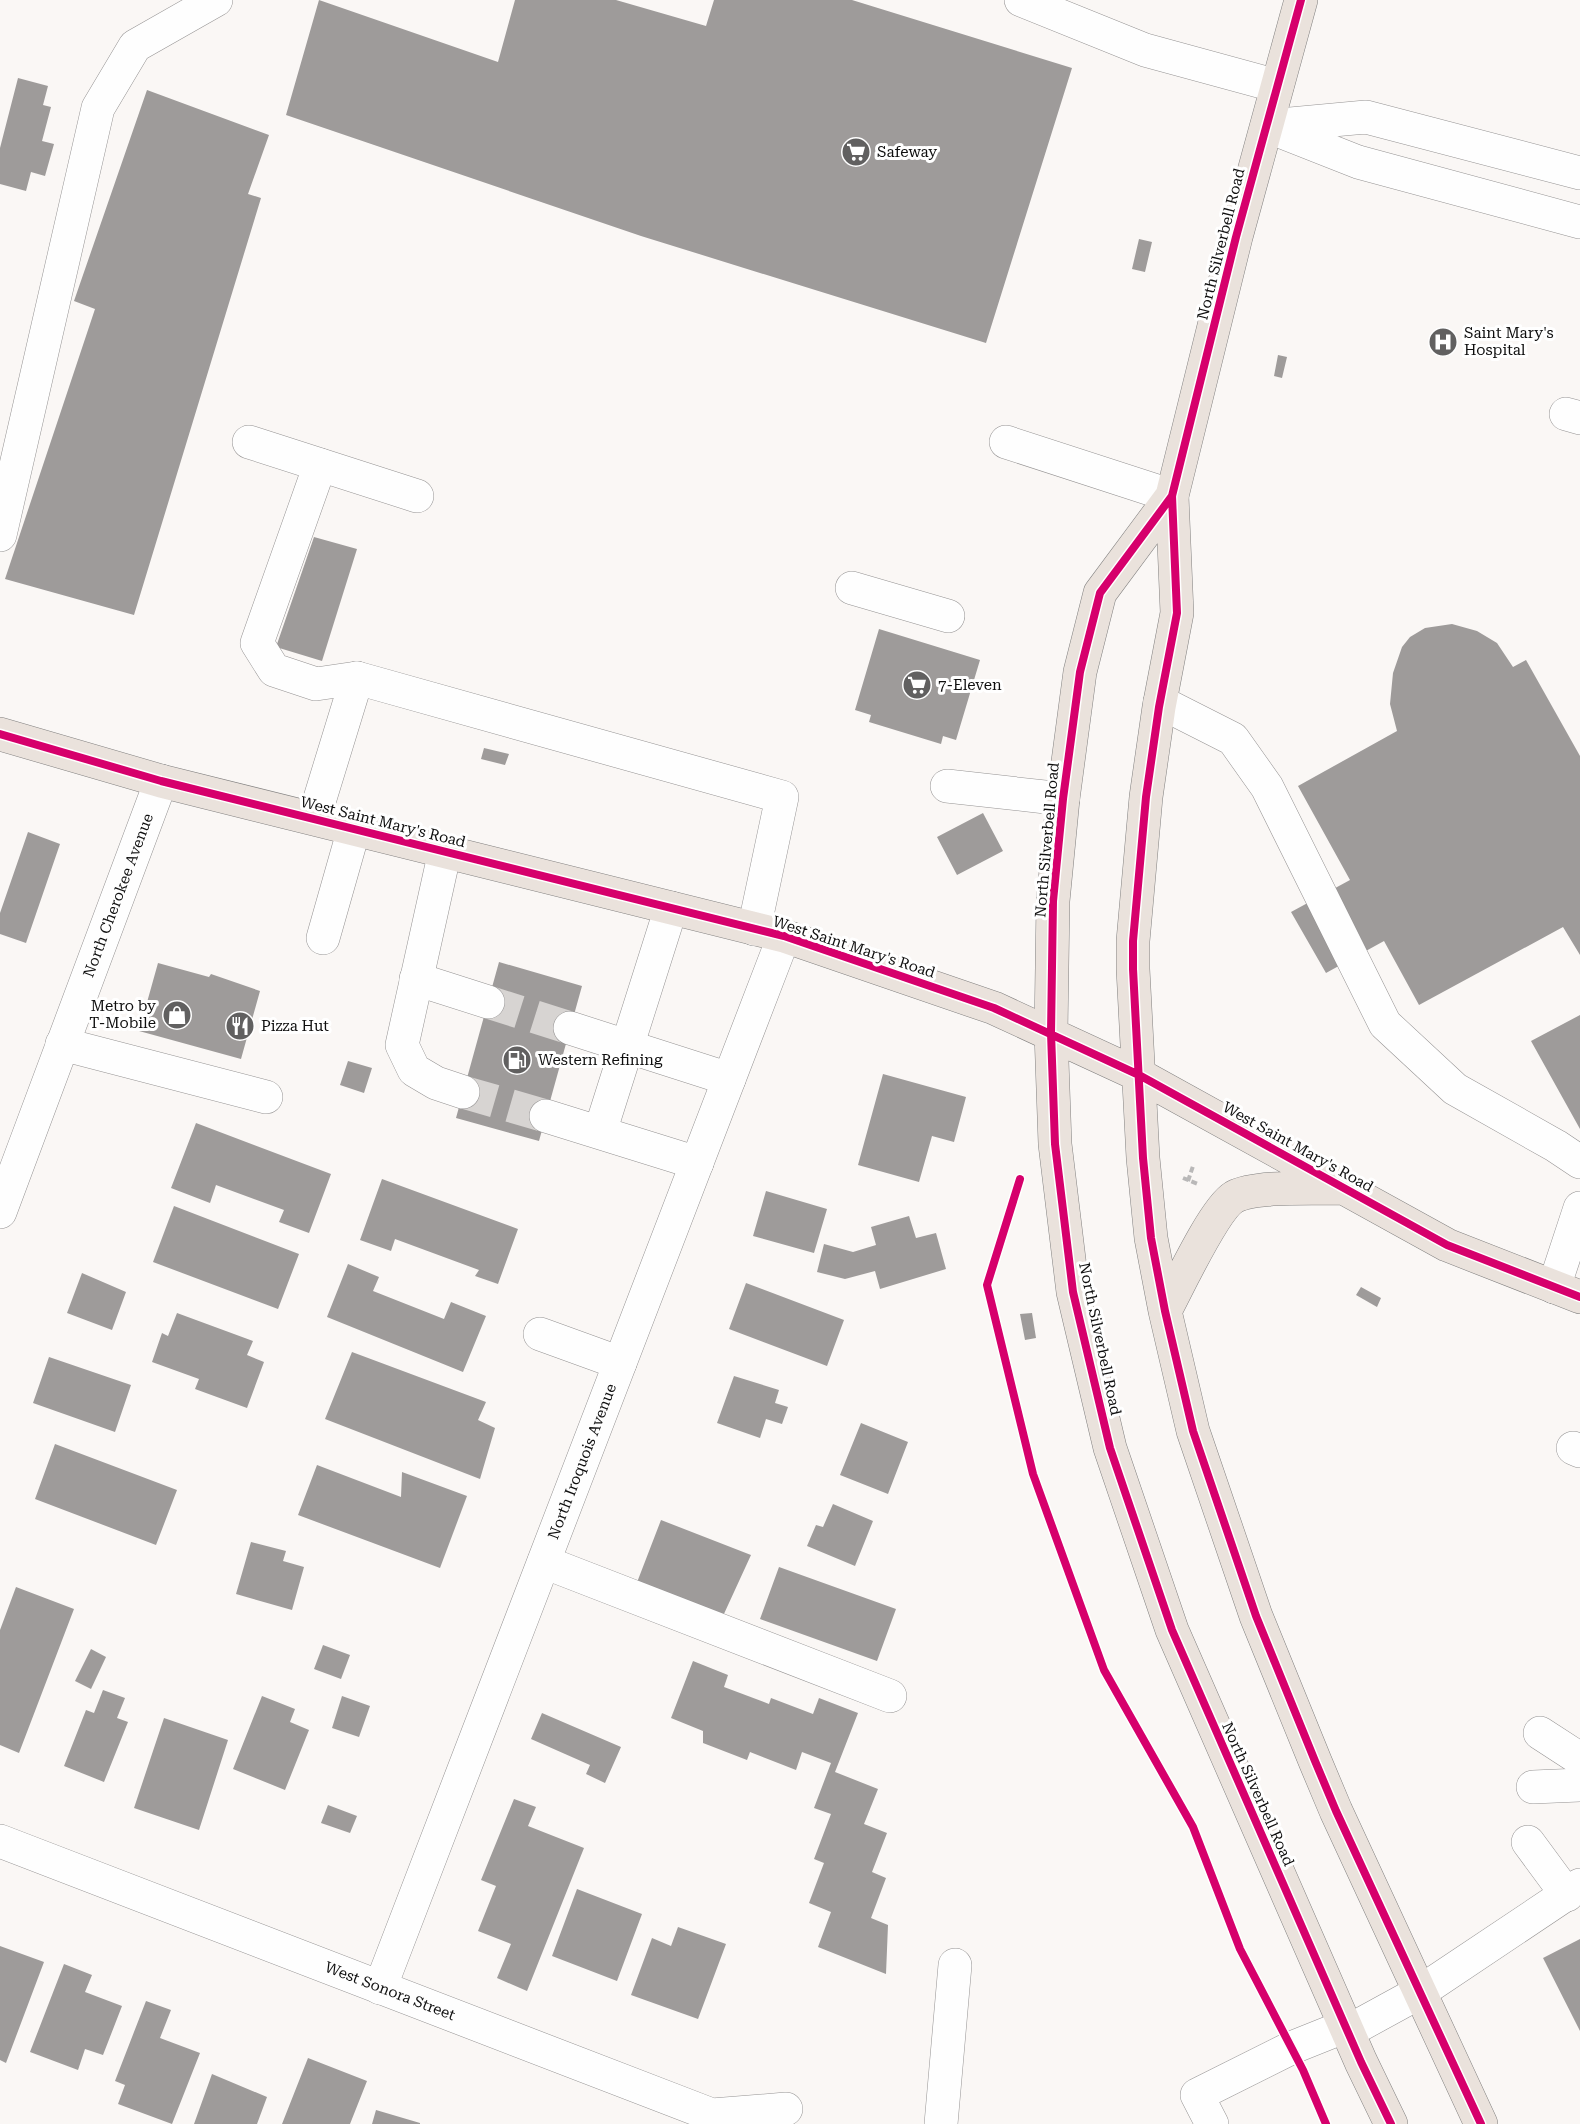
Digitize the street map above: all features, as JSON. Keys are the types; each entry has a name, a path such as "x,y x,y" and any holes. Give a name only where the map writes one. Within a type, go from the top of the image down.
{"main road":[{"name":"North Silverbell Road","path":"1294,2 1277,86 1236,237 1172,496 1177,613 1160,702 1146,797 1133,941 1143,1158 1149,1215 1165,1311 1193,1431 1256,1616 1336,1811 1481,2124"},
{"name":"North Silverbell Road","path":"1172,496 1100,592 1080,672 1063,800 1053,900 1050,1033 1055,1144 1073,1292 1110,1448 1172,1630 1346,2029 1391,2124"},
{"name":"West Saint Mary's Road","path":"0,735 160,781 769,932 994,1008 1139,1075 1447,1245 1567,1292"},
{"path":"1165,1311 1210,1226 1233,1198 1256,1191 1344,1188"}],"street":[{"path":"0,535 98,108 135,46 216,0"},
{"path":"1021,0 1145,50 1277,86"},
{"path":"1267,126 1366,117 1580,173"},
{"path":"1267,126 1358,162 1580,222"},
{"path":"249,442 417,496"},
{"path":"1006,442 1172,496"},
{"path":"314,819 357,678 316,684 274,670 257,643 320,465"},
{"path":"852,588 948,616"},
{"name":"North Iroquois Avenue","path":"357,678 782,796 769,932 729,1079 380,1988"},
{"path":"1160,702 1233,739 1267,787 1385,1024 1455,1089 1580,1162"},
{"name":"North Cherokee Avenue","path":"0,1212 160,781"},
{"path":"947,786 1063,800"},
{"path":"323,938 354,829"},
{"path":"445,851 402,1045 414,1070 436,1083 463,1092"},
{"path":"600,1132 671,908"},
{"path":"416,979 488,1002"},
{"path":"570,1028 729,1079"},
{"path":"62,1044 266,1097"},
{"path":"546,1116 696,1162"},
{"path":"1567,1292 1580,1208"},
{"path":"540,1334 620,1363"},
{"path":"544,1562 890,1695"},
{"path":"1540,1733 1580,1759"},
{"path":"1533,1787 1580,1785"},
{"name":"West Sonora Street","path":"0,1840 712,2115 786,2109"},
{"path":"1212,2124 1197,2095 1291,2048 1346,2029 1420,1992 1573,1890 1528,1842"},
{"path":"944,2117 955,1965"}],"path":[{"path":"1188,1180 1193,1166"},
{"path":"1177,1176 1207,1188"}],"building":[{"name":"Safeway","path":"319,0 498,62 515,0 616,0 706,26 714,0 852,0 1072,68 986,343 641,236 286,115"},
{"path":"18,78 48,86 43,105 51,107 42,141 54,144 45,176 31,172 26,191 0,184 0,148"},
{"path":"147,90 269,135 248,194 261,198 134,615 5,579 95,309 74,301"},
{"path":"1139,239 1152,242 1145,272 1132,269"},
{"path":"1278,355 1287,357 1282,378 1274,376"},
{"path":"314,537 357,549 322,661 276,647"},
{"path":"1452,624 1477,631 1497,643 1513,667 1526,660 1580,756 1580,955 1563,927 1419,1005 1384,941 1326,973 1291,912 1350,880 1298,786 1397,731 1390,704 1393,673 1402,647 1410,637 1425,628"},
{"name":"7-Eleven","path":"879,629 980,660 956,740 943,736 941,744 869,722 871,715 855,710"},
{"path":"484,748 509,754 505,765 481,759"},
{"path":"983,813 1003,851 957,875 937,837"},
{"path":"28,832 60,844 26,943 0,934 0,913"},
{"name":"Western Refining","path":"499,962 582,986 539,1141 456,1118"},
{"path":"158,963 209,977 211,974 260,991 241,1059 139,1031"},
{"path":"1580,1015 1580,1129 1531,1041"},
{"path":"348,1061 372,1068 364,1093 340,1085"},
{"path":"883,1074 966,1097 954,1142 932,1136 919,1182 858,1165"},
{"path":"196,1123 331,1174 309,1233 279,1222 284,1210 216,1185 210,1203 171,1188"},
{"path":"382,1179 518,1229 498,1284 475,1276 479,1270 395,1239 391,1251 360,1240"},
{"path":"766,1191 827,1209 814,1253 753,1236"},
{"path":"174,1206 299,1254 278,1309 153,1262"},
{"path":"909,1216 916,1238 936,1233 946,1269 880,1289 875,1271 845,1279 817,1272 824,1244 853,1252 876,1245 871,1227"},
{"path":"348,1264 379,1277 373,1291 444,1319 451,1302 486,1316 463,1372 327,1317"},
{"path":"82,1273 126,1292 112,1330 67,1313"},
{"path":"746,1283 844,1320 827,1366 729,1329"},
{"path":"1361,1287 1381,1298 1377,1307 1356,1295"},
{"path":"177,1313 253,1341 247,1355 264,1362 247,1408 195,1389 199,1379 152,1362 162,1333 168,1336"},
{"path":"1032,1313 1036,1338 1025,1340 1020,1314"},
{"path":"352,1352 486,1402 478,1420 495,1428 480,1479 325,1419"},
{"path":"49,1357 131,1385 115,1432 33,1403"},
{"path":"734,1376 779,1390 775,1403 788,1407 782,1424 766,1419 760,1438 717,1423"},
{"path":"861,1423 908,1442 888,1494 840,1475"},
{"path":"55,1444 177,1490 156,1545 35,1499"},
{"path":"317,1465 401,1497 402,1472 467,1496 440,1568 298,1515"},
{"path":"833,1504 873,1521 855,1566 807,1546 816,1525 823,1527"},
{"path":"661,1520 751,1555 723,1616 636,1585"},
{"path":"251,1542 286,1551 283,1561 304,1567 292,1610 236,1594"},
{"path":"779,1567 896,1609 877,1661 760,1619"},
{"path":"16,1587 74,1609 19,1753 0,1745 0,1630"},
{"path":"323,1645 350,1655 341,1679 314,1669"},
{"path":"91,1649 106,1657 91,1689 75,1681"},
{"path":"693,1661 728,1675 724,1687 769,1704 771,1698 813,1714 819,1698 858,1713 835,1772 878,1789 864,1824 887,1833 872,1872 886,1878 871,1918 888,1925 886,1974 818,1947 831,1912 809,1903 824,1863 814,1859 831,1814 814,1808 831,1763 802,1752 796,1770 750,1752 747,1760 703,1743 703,1731 671,1718"},
{"path":"103,1690 125,1698 117,1718 128,1722 104,1782 64,1766 86,1710 94,1713"},
{"path":"262,1696 295,1709 290,1722 309,1730 285,1790 233,1769"},
{"path":"342,1696 370,1706 359,1737 332,1728"},
{"path":"542,1713 621,1747 605,1783 586,1774 590,1765 531,1739"},
{"path":"164,1718 228,1740 199,1830 134,1808"},
{"path":"514,1799 536,1807 528,1826 584,1848 527,1991 497,1978 511,1944 478,1931 496,1886 481,1880"},
{"path":"328,1805 357,1816 350,1833 321,1823"},
{"path":"577,1889 642,1914 617,1981 552,1956"},
{"path":"678,1927 726,1944 698,2019 631,1995 652,1938 671,1946"},
{"path":"1580,1939 1580,2031 1543,1958"},
{"path":"0,1946 44,1962 6,2063 0,2060"},
{"path":"64,1964 92,1975 85,1992 122,2006 103,2055 85,2049 78,2070 30,2052"},
{"path":"146,2001 171,2010 160,2038 200,2053 172,2124 118,2104 125,2085 115,2081"},
{"path":"308,2058 367,2081 350,2124 282,2124"},
{"path":"212,2074 267,2097 257,2124 194,2124"},
{"path":"376,2110 420,2123 420,2124 372,2124"}],"tunnel":[{"path":"488,1002 570,1028"},
{"path":"463,1092 546,1116"}],"cycle path":[{"path":"1301,0 1236,237 1172,496 1177,613 1159,707 1146,797 1133,941 1143,1158 1151,1238 1165,1311 1193,1431 1256,1616 1336,1811 1481,2124"},
{"path":"1172,496 1100,593 1080,672 1063,799 1053,901 1051,1033 1055,1144 1073,1292 1110,1448 1172,1630 1361,2062 1391,2124"},
{"path":"0,734 161,781 784,936 994,1008 1139,1075 1447,1245 1580,1297"},
{"path":"1020,1179 987,1285 1033,1474 1104,1670 1193,1827 1240,1949 1303,2070 1326,2124"}],"place":[{"name":"Safeway","path":"856,152"},
{"name":"Saint Mary's Hospital","path":"1443,342"},
{"name":"7-Eleven","path":"917,685"},
{"name":"Metro by T-Mobile","path":"177,1015"},
{"name":"Pizza Hut","path":"240,1026"},
{"name":"Western Refining","path":"517,1060"}]}
